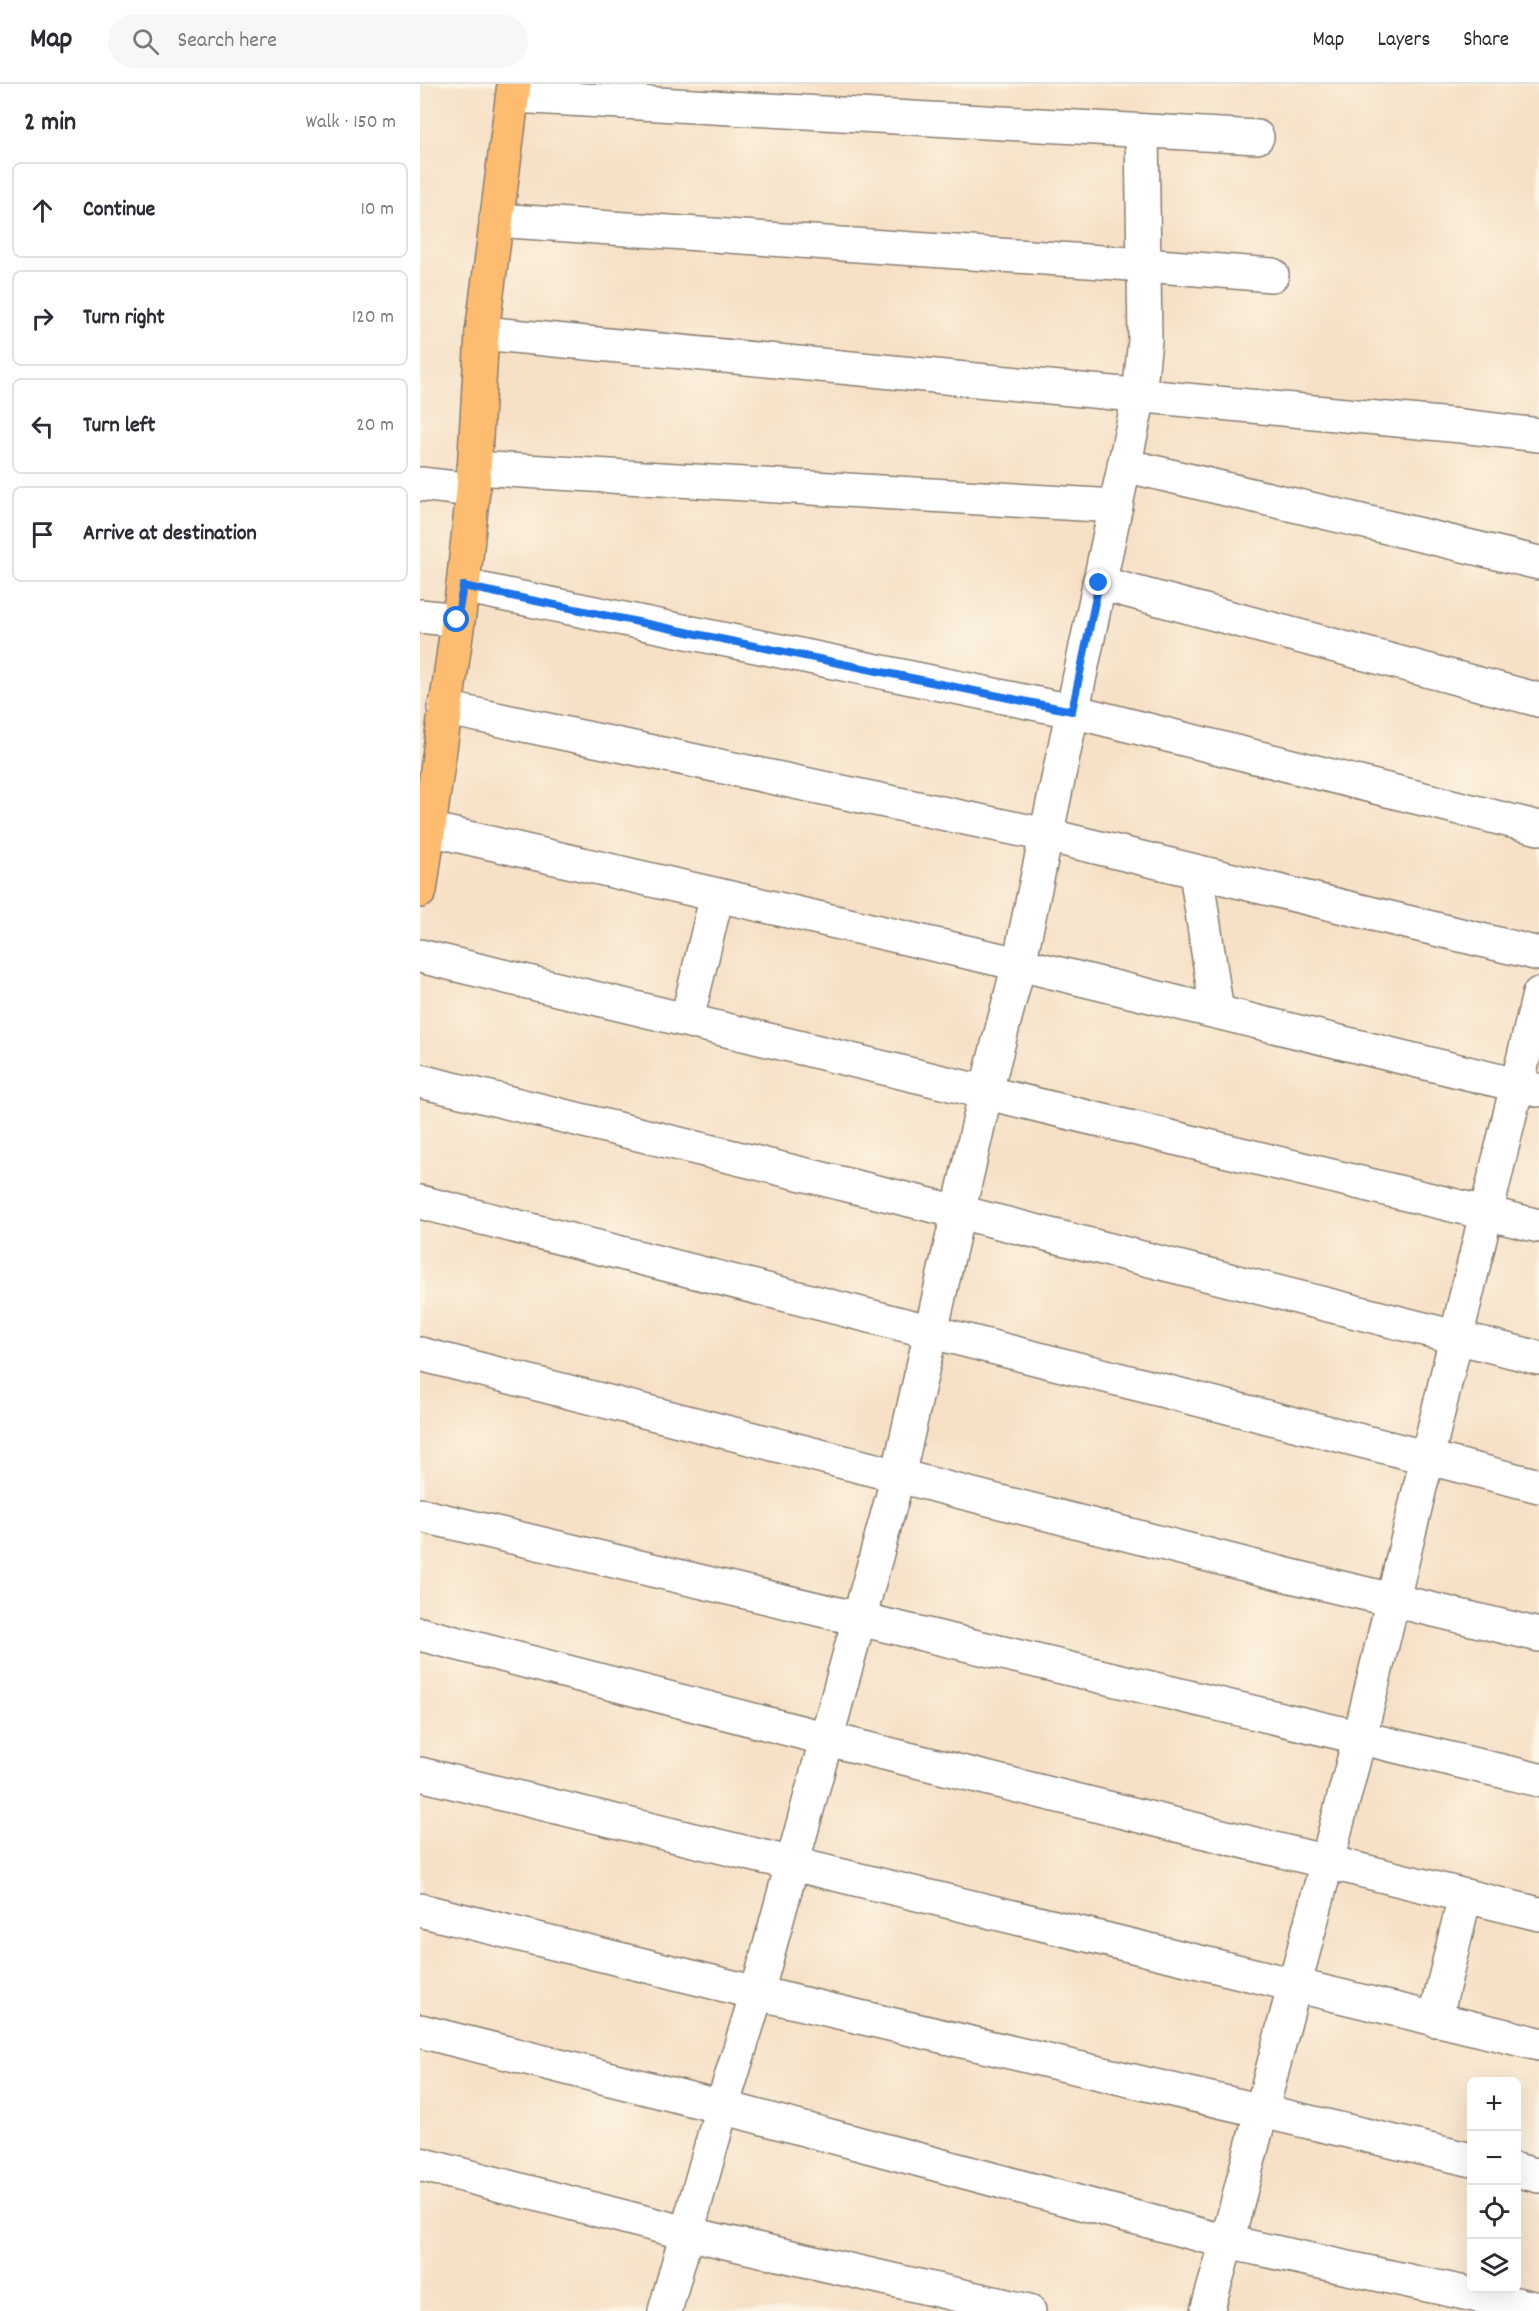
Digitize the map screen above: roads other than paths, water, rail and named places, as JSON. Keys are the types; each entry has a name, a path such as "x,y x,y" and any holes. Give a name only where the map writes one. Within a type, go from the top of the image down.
{"main road":[{"path":"421,876 463,586 473,479 482,333 514,90"}],"street":[{"path":"514,90 1257,137"},
{"path":"665,2311 722,2107 757,1993 898,1476 986,1091 1019,964 1139,396 1145,340 1142,130"},
{"path":"496,220 1144,264 1272,276"},
{"path":"482,333 1539,435"},
{"path":"1124,465 1539,563"},
{"path":"420,484 473,479 1116,506"},
{"path":"1099,583 1539,700"},
{"path":"463,586 1072,711 1539,828"},
{"path":"420,616 457,620"},
{"path":"444,708 1046,835 1539,954"},
{"path":"429,830 1019,964 1528,1088"},
{"path":"1196,872 1217,1012"},
{"path":"687,1019 717,895"},
{"path":"420,956 1539,1226"},
{"path":"1206,2311 1227,2242 1360,1736 1486,1215 1528,1088 1539,994"},
{"path":"420,1081 959,1212 1539,1359"},
{"path":"420,1202 1428,1460 1539,1486"},
{"path":"420,1354 898,1476 1539,1635"},
{"path":"420,1515 1539,1780"},
{"path":"420,1634 1326,1863 1539,1914"},
{"path":"420,1774 1539,2044"},
{"path":"1436,2020 1465,1896"},
{"path":"420,1910 757,1993 1467,2159"},
{"path":"420,2031 722,2107 1227,2242 1539,2309"},
{"path":"420,2164 686,2233 1029,2311"},
{"path":"1521,2171 1539,2176"}]}
